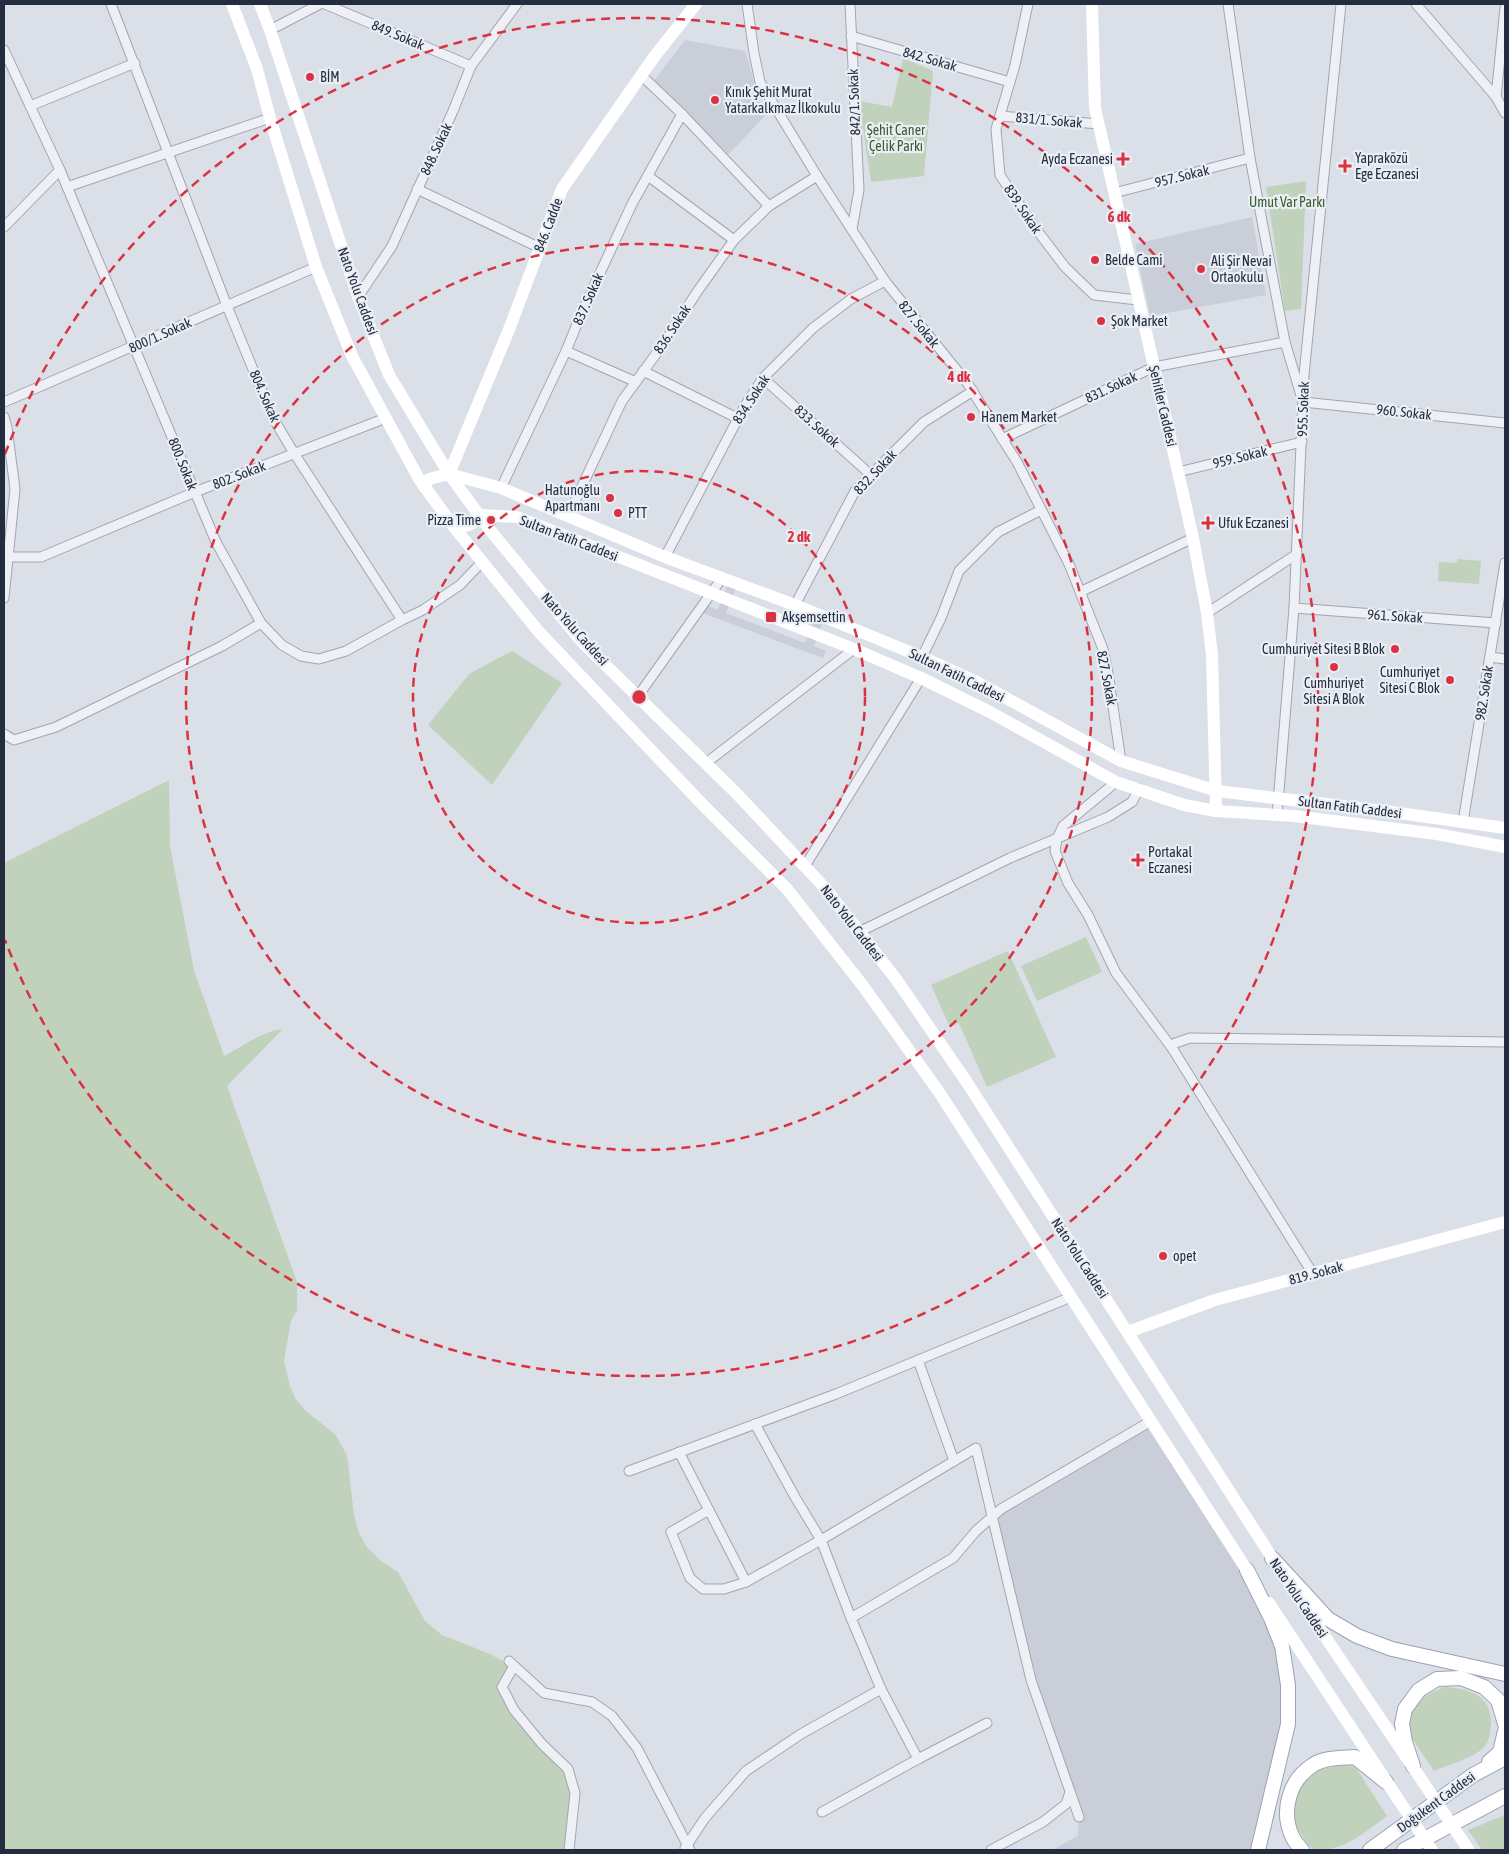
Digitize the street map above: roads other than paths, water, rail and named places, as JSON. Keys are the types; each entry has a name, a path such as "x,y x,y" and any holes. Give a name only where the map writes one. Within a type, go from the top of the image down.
{"main road":[{"name":"Nato Yolu Caddesi","path":"232,4 257,69 270,118 316,267 352,356 424,487 545,639 702,804 787,889 863,986 939,1092 1247,1570 1432,1850"},
{"name":"Nato Yolu Caddesi","path":"260,4 358,297 389,375 449,474 479,515 582,642 706,764 805,866 825,888 896,979 966,1081 1272,1558 1468,1850"},
{"name":"846. Cadde","path":"449,474 510,327 562,189 641,76 696,4"},
{"name":"Şehitler Caddesi","path":"1092,4 1095,108 1194,538 1207,614 1212,655 1216,811"},
{"path":"424,487 429,479 449,474"},
{"name":"Sultan Fatih Caddesi","path":"449,474 501,488 665,557 795,605 922,657 977,682 1121,761 1217,792 1280,798 1505,828"},
{"path":"454,527 466,527 475,522 479,515"},
{"name":"Sultan Fatih Caddesi","path":"479,515 517,517 854,649 921,678 990,712 1116,782 1184,805 1216,811 1277,815 1437,834 1505,847"},
{"name":"819. Sokak","path":"1128,1332 1216,1300 1505,1222"},
{"path":"1272,1558 1328,1619 1357,1636 1392,1649 1505,1674"},
{"path":"1247,1570 1271,1618 1282,1646 1288,1684 1288,1724 1258,1850"},
{"path":"1413,1766 1405,1742 1402,1724 1406,1709 1419,1690 1437,1679 1461,1678 1484,1686 1498,1700 1505,1724"},
{"path":"1473,1774 1500,1752 1505,1731"},
{"path":"1302,1850 1293,1838 1287,1817 1289,1795 1299,1778 1314,1764 1333,1758 1355,1757 1386,1782"},
{"name":"Doğukent Caddesi","path":"1370,1850 1473,1774 1505,1758"},
{"name":"Doğukent Caddesi","path":"1404,1850 1505,1796"},
{"path":"1489,1806 1505,1802"}],"street":[{"name":"804. Sokak","path":"112,4 227,306 273,418 402,620"},
{"path":"270,30 320,4"},
{"name":"849. Sokak","path":"325,4 471,66"},
{"name":"848. Sokak","path":"358,297 392,246 453,111 471,66 517,4"},
{"name":"827. Sokak","path":"747,4 760,82 817,176 885,280 973,391 1017,462 1068,564 1103,649 1121,761"},
{"name":"842/1. Sokak","path":"850,4 859,190 852,229"},
{"name":"839. Sokak","path":"1028,4 1010,82 996,129 1000,175 1033,225 1065,267 1094,295 1138,300"},
{"path":"1228,4 1250,158 1285,342 1303,402"},
{"name":"955. Sokak","path":"1277,815 1280,798 1294,608 1304,375 1341,4"},
{"path":"1416,4 1427,14 1496,97 1505,113"},
{"path":"1427,14 1429,4"},
{"path":"1496,97 1505,8"},
{"name":"842. Sokak","path":"851,36 1010,82"},
{"name":"800. Sokak","path":"5,55 60,170 136,346 216,542 261,622 282,645 301,656 319,659 346,652 423,610 460,584 482,562"},
{"path":"30,106 135,63"},
{"path":"641,76 682,114 769,206"},
{"name":"837. Sokak","path":"501,488 624,222 682,114"},
{"name":"831/1. Sokak","path":"1000,116 1099,124"},
{"path":"67,187 270,118"},
{"name":"957. Sokak","path":"1114,193 1250,158"},
{"path":"4,226 60,170"},
{"path":"648,176 734,240"},
{"name":"836. Sokak","path":"568,516 622,402 664,343 696,292 734,240 769,206 817,176"},
{"path":"417,189 540,248"},
{"name":"800/1. Sokak","path":"4,402 316,267"},
{"name":"834. Sokak","path":"665,557 737,418 763,378 813,328 851,299 885,280"},
{"name":"831. Sokak","path":"1002,439 1154,367 1285,342"},
{"path":"566,351 636,382"},
{"path":"643,371 737,418"},
{"name":"833. Sokok","path":"763,378 871,475"},
{"name":"832. Sokak","path":"795,605 855,491 924,422 973,391"},
{"name":"960. Sokak","path":"1303,402 1505,423"},
{"path":"4,417 15,488 4,598"},
{"name":"802. Sokak","path":"8,557 41,557 195,492 386,418"},
{"name":"959. Sokak","path":"1178,472 1302,442"},
{"path":"922,657 941,618 958,571 998,532 1041,510"},
{"path":"1080,592 1194,538"},
{"path":"1207,614 1297,554"},
{"name":"982. Sokak","path":"1464,822 1505,563"},
{"path":"638,696 722,578"},
{"name":"961. Sokak","path":"1294,608 1496,623"},
{"path":"4,734 14,740 56,727 222,646 261,622"},
{"path":"706,764 854,649"},
{"path":"1490,657 1505,659"},
{"path":"805,866 921,678"},
{"path":"1116,782 1063,826 1057,839 1055,851 1068,883 1088,915 1116,973 1170,1045 1313,1274"},
{"path":"859,932 1001,862 1116,812 1132,802 1139,789"},
{"path":"1170,1045 1190,1038 1505,1042"},
{"path":"628,1471 836,1394 1071,1297"},
{"path":"918,1360 954,1461"},
{"path":"851,1618 954,1558 976,1531 993,1515 1151,1421"},
{"path":"756,1424 795,1497 821,1540 881,1689 918,1759"},
{"path":"709,1510 671,1532 690,1578 703,1589 724,1589 746,1582 976,1448 1031,1680 1079,1817"},
{"path":"679,1452 746,1582"},
{"path":"570,1850 575,1793 568,1769 542,1744 514,1710 502,1686 511,1664 544,1694 592,1702 612,1716 637,1748 687,1849"},
{"path":"687,1849 705,1818 746,1771 801,1734 881,1689"},
{"path":"822,1812 987,1723"},
{"path":"991,1850 1043,1822 1066,1804 1070,1792"}],"place":[{"name":"BİM","path":"310,77"},
{"name":"Kınık Şehit Murat Yatarkalkmaz İlkokulu","path":"715,100"},
{"name":"Ayda Eczanesi","path":"1123,159"},
{"name":"Yapraközü Ege Eczanesi","path":"1345,166"},
{"name":"Belde Cami","path":"1095,260"},
{"name":"Ali Şir Nevai Ortaokulu","path":"1201,269"},
{"name":"Şok Market","path":"1101,321"},
{"name":"Hanem Market","path":"971,417"},
{"name":"Hatunoğlu Apartmanı","path":"610,498"},
{"name":"PTT","path":"618,513"},
{"name":"Pizza Time","path":"491,520"},
{"name":"Ufuk Eczanesi","path":"1208,523"},
{"name":"Akşemsettin","path":"771,617"},
{"name":"Cumhuriyet Sitesi B Blok","path":"1395,649"},
{"name":"Cumhuriyet Sitesi A Blok","path":"1334,667"},
{"name":"Cumhuriyet Sitesi C Blok","path":"1450,680"},
{"name":"Portakal Eczanesi","path":"1138,860"},
{"name":"opet","path":"1163,1256"}],"park label":[{"name":"Şehit Caner Çelik Parkı","path":"896,138"},
{"name":"Umut Var Parkı","path":"1287,202"}]}
